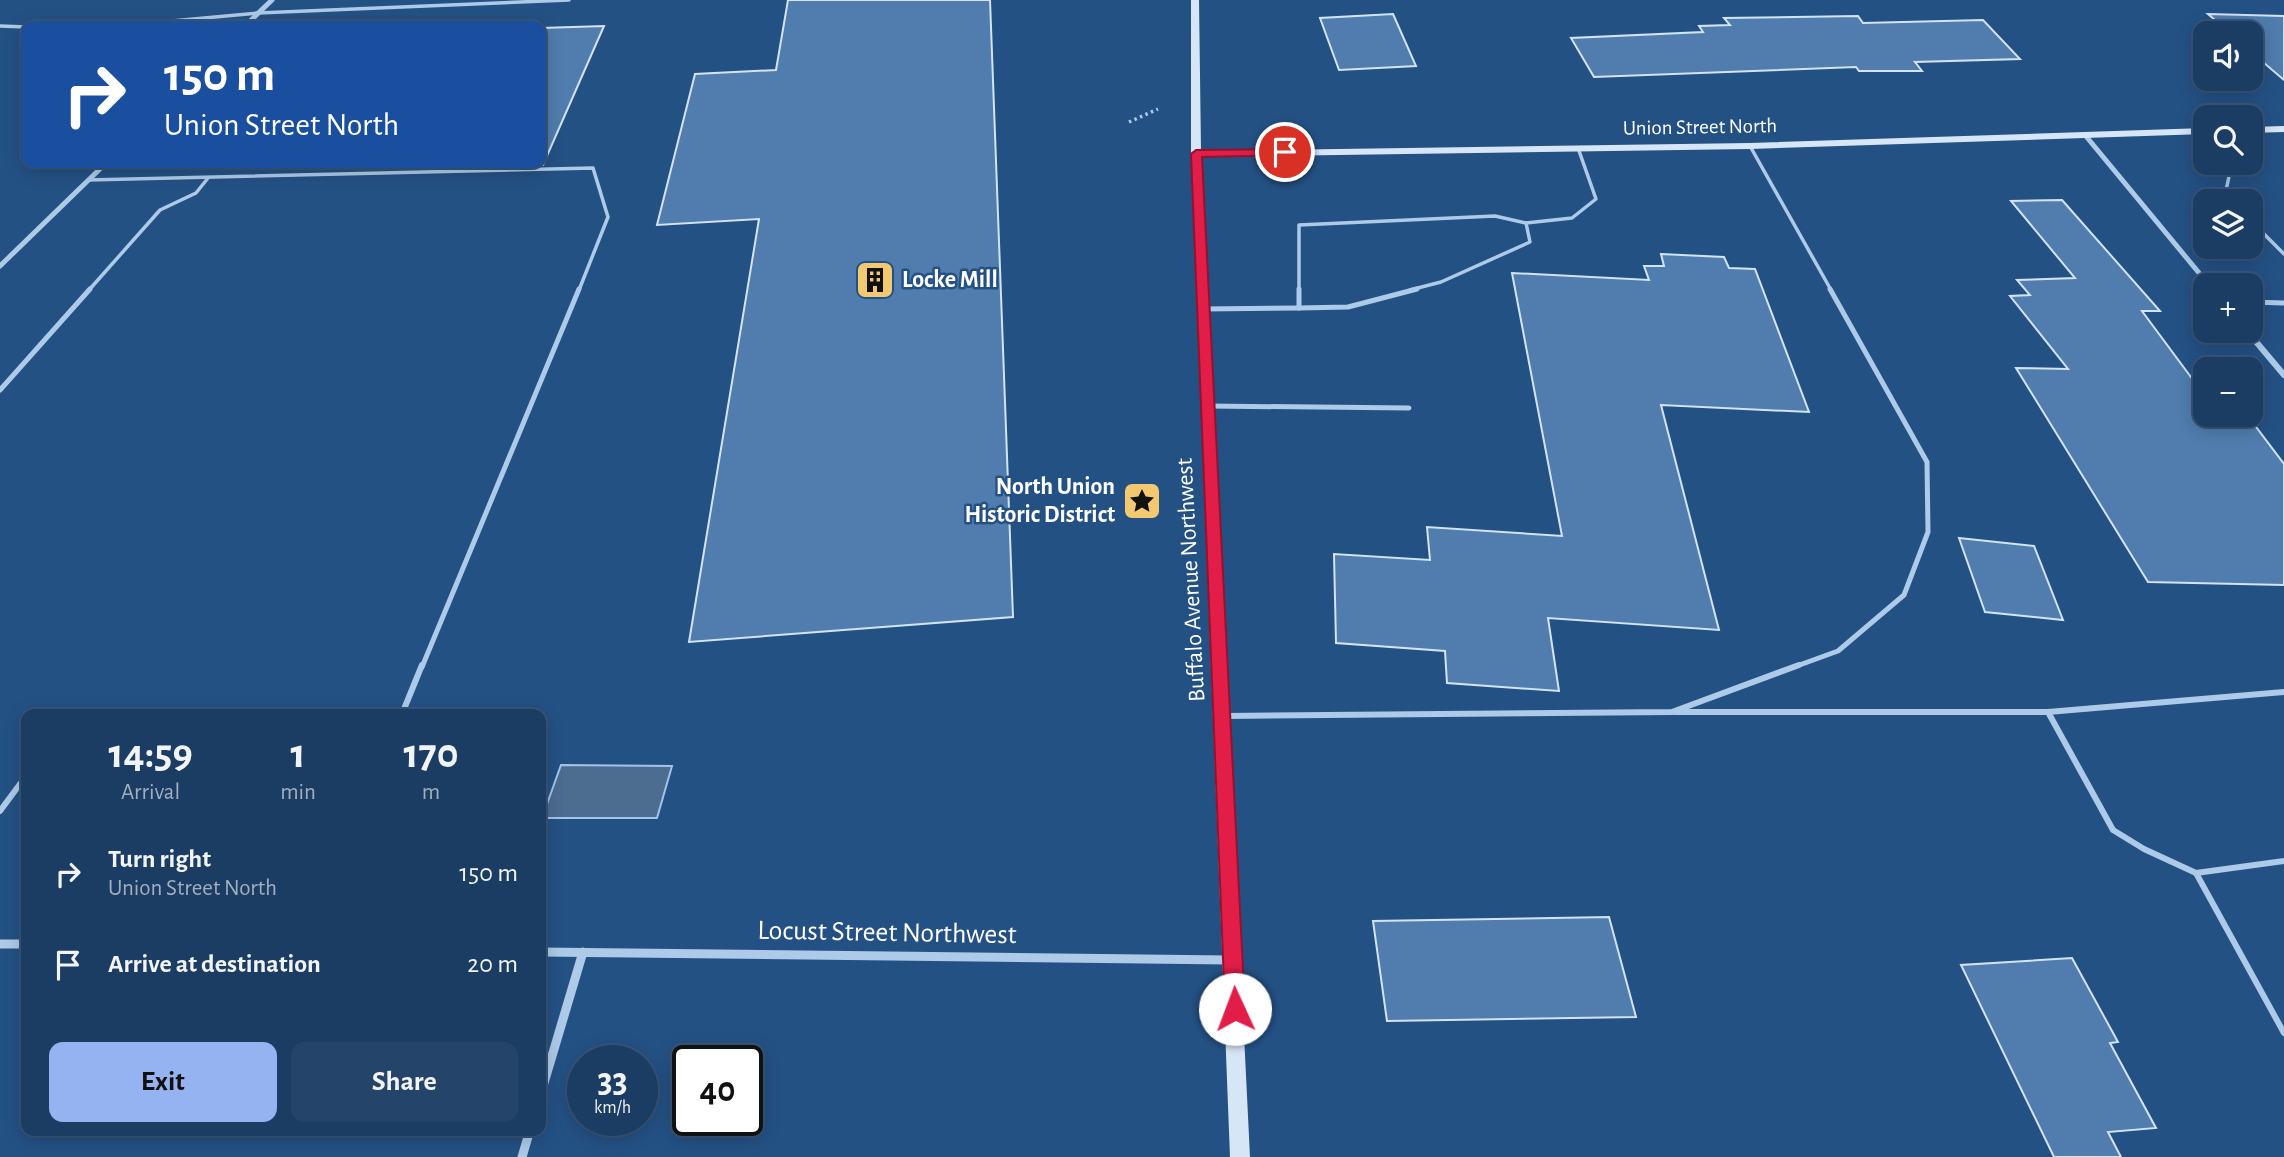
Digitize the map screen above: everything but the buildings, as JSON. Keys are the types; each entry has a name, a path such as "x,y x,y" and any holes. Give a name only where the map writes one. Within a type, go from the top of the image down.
{"street":[{"path":"250,21 272,0"},
{"name":"Buffalo Avenue Northwest","path":"1195,0 1196,154 1240,1157"},
{"path":"2263,130 2284,129"},
{"name":"Union Street North","path":"1196,154 1750,146 2193,131"},
{"path":"2085,135 2199,273"},
{"path":"0,266 101,168"},
{"path":"2257,343 2284,375"},
{"path":"0,944 21,944"},
{"name":"Locust Street Northwest","path":"546,952 1233,960"},
{"path":"546,1076 583,952"},
{"path":"522,1157 528,1136"}],"lane":[{"path":"171,21 258,13 569,0"},
{"path":"0,26 21,27"},
{"path":"1672,712 1838,651 1904,595 1928,532 1927,462 1750,146"},
{"path":"1299,308 1299,225 1495,216 1526,223 1572,218 1596,199 1578,148"},
{"path":"88,180 593,168 608,217 404,709"},
{"path":"0,390 160,210 196,193 208,178"},
{"path":"1204,309 1348,307 1441,282 1482,261 1530,242 1526,223"},
{"path":"2263,233 2284,254"},
{"path":"2263,302 2284,303"},
{"path":"1208,406 1409,408"},
{"path":"1222,716 2048,712 2284,692"},
{"path":"2048,712 2113,830 2144,849 2196,873 2284,861"},
{"path":"0,811 3,803 21,782"},
{"path":"2196,873 2284,1032"}],"path":[{"path":"1129,122 1158,109"}],"water":[{"path":"561,765 672,766 657,818 546,818 546,807"}],"place":[{"name":"Locke Mill","path":"875,280"},
{"name":"North Union Historic District","path":"1142,501"}],"route":[{"path":"1235,1009 1196,154 1285,152"}]}
